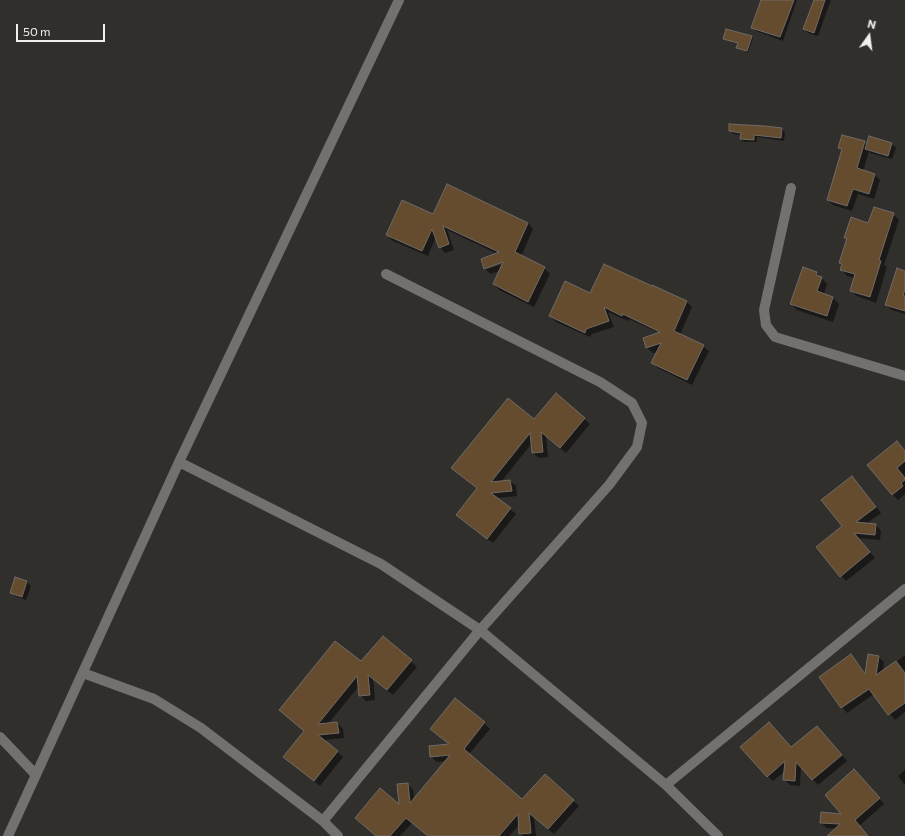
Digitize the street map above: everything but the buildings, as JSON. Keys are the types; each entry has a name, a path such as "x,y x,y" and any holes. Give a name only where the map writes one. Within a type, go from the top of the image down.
{"street":[{"path":"8,836 180,462 399,0"},
{"path":"791,188 764,310 766,325 775,337 905,376"},
{"path":"323,821 480,630 609,485 637,446 642,423 632,403 600,382 386,274"},
{"path":"180,462 381,564 480,630 666,785 718,836"},
{"path":"666,785 905,589"},
{"path":"83,673 154,699 201,728 323,821 338,836"},
{"path":"0,737 36,775"}]}
